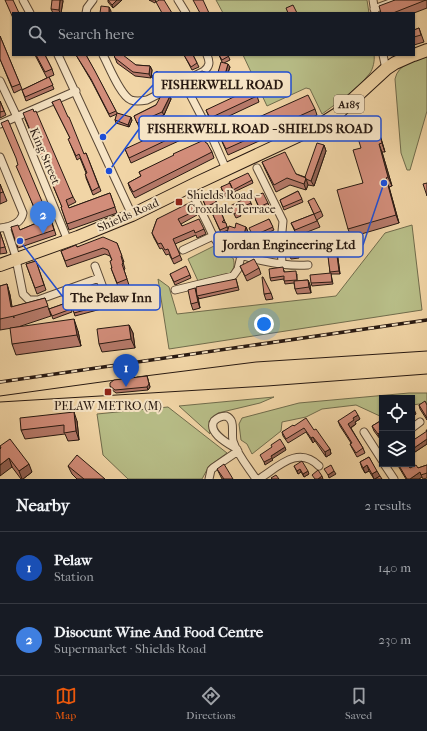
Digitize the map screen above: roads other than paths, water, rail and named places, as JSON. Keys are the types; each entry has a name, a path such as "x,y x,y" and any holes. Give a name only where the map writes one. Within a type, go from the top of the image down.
{"main road":[{"name":"Shields Road","path":"415,55 427,50"},
{"name":"Shields Road","path":"0,265 68,241 132,215 188,187 315,128 337,114 386,69 395,63 412,56"}],"street":[{"path":"23,0 29,12"},
{"path":"86,12 86,8 93,0"},
{"path":"178,0 185,12"},
{"path":"373,0 375,11 398,0"},
{"path":"58,56 132,215"},
{"path":"104,56 125,96 132,101 140,102 204,71 208,68 210,63 207,56"},
{"path":"383,56 386,69"},
{"name":"King Street","path":"0,81 17,117 68,241"},
{"path":"183,81 211,135 226,169"},
{"path":"0,124 76,91"},
{"path":"0,157 23,213 18,222 3,227 16,260 24,294 29,300 34,301 99,278"},
{"path":"257,168 282,221 282,264"},
{"path":"188,187 213,236 222,246 241,256 282,264 298,266 308,265"},
{"path":"183,250 213,236"},
{"path":"175,290 233,276 238,269 241,256"},
{"path":"95,266 104,293"},
{"path":"237,450 221,438 215,431 213,426 216,420 223,416 230,418 233,441 237,450 256,479"},
{"path":"415,426 420,422"},
{"path":"364,432 379,450"},
{"path":"209,479 211,470 237,450"},
{"path":"259,479 290,459 296,457 308,458 319,466"},
{"path":"386,467 394,479"}],"tram line":[{"path":"137,377 256,362 427,351"},
{"path":"0,402 267,386 427,374"},
{"path":"0,396 123,379"}],"railway":[{"path":"0,382 427,320"}],"place":[{"name":"FISHERWELL ROAD","path":"103,137"},
{"name":"FISHERWELL ROAD - SHIELDS ROAD","path":"109,171"},
{"name":"Jordan Engineering Ltd","path":"384,183"},
{"name":"Shields Road - Croxdale Terrace","path":"179,202"},
{"name":"Disocunt Wine And Food Centre","path":"43,234"},
{"name":"The Pelaw Inn","path":"20,241"},
{"name":"Pelaw","path":"126,387"},
{"name":"PELAW METRO (M)","path":"108,392"}]}
